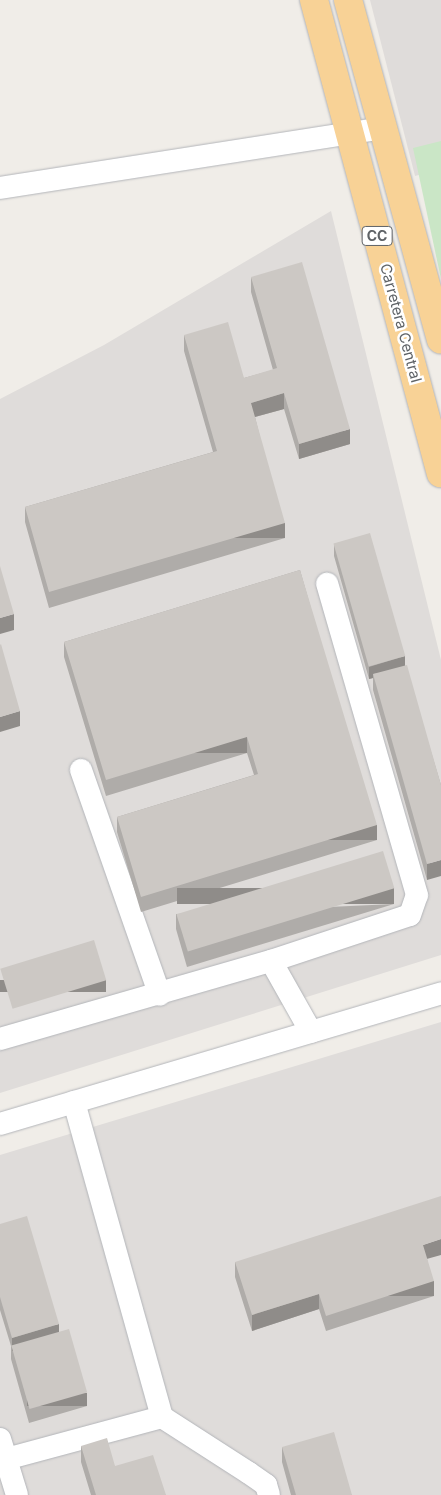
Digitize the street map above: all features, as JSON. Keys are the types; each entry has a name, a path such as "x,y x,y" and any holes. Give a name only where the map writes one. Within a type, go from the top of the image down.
{"highway":[{"name":"Carretera Central","path":"314,0 350,135 434,422 441,473"},
{"name":"CC","path":"348,0 441,340"}],"street":[{"path":"0,188 350,135 384,128"},
{"path":"0,1039 160,995 410,915 417,896 327,584"},
{"path":"81,770 160,995"},
{"path":"271,961 311,1032"},
{"path":"0,1124 441,993"},
{"path":"74,1102 162,1417 266,1485 269,1495"},
{"path":"17,1495 3,1449 162,1417"}],"shaded area":[{"path":"370,0 441,0 441,169 415,176"},
{"path":"331,211 441,660 441,955 0,1093 0,399 104,345"},
{"path":"441,1022 441,1495 0,1495 0,1155"}],"green space":[{"path":"441,141 441,279 413,148"}],"building":[{"path":"302,262 350,429 299,444 284,393 251,403 285,523 49,592 25,507 217,451 184,335 228,322 244,378 277,368 251,277"},
{"path":"370,533 405,656 369,667 333,543"},
{"path":"0,566 14,614 0,618"},
{"path":"300,570 377,825 141,897 117,817 258,774 247,737 106,780 64,642"},
{"path":"0,645 20,711 0,717"},
{"path":"407,665 441,785 441,860 427,864 373,674"},
{"path":"383,851 394,888 188,951 176,914"},
{"path":"94,940 106,980 13,1009 0,969"},
{"path":"441,1196 441,1239 423,1245 434,1281 326,1316 319,1294 252,1315 235,1262"},
{"path":"27,1216 59,1324 12,1338 0,1297 0,1224"},
{"path":"69,1329 87,1392 30,1409 11,1346"},
{"path":"334,1432 352,1495 296,1495 282,1447"},
{"path":"107,1438 115,1466 153,1455 166,1495 96,1495 81,1446"}]}
